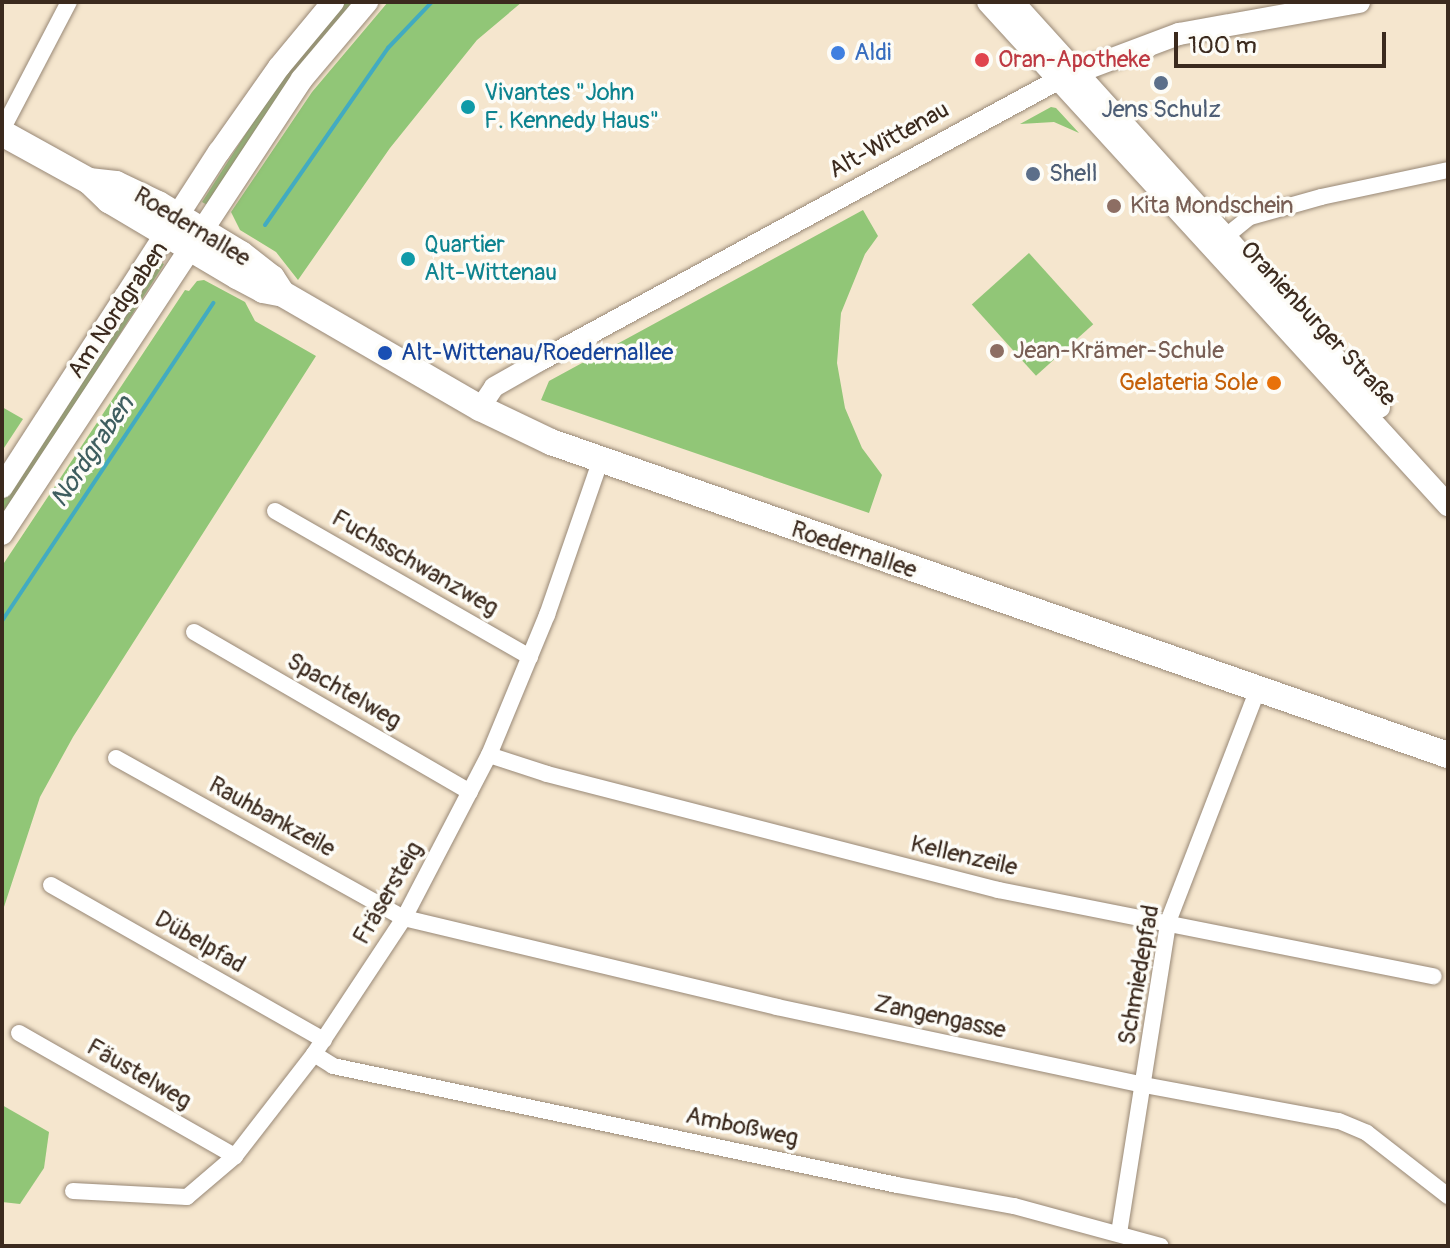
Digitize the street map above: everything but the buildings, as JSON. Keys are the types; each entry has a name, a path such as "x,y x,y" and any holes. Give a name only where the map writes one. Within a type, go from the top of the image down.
{"main road":[{"name":"Am Nordgraben","path":"2,487 170,224 279,67 333,2"},
{"name":"Am Nordgraben","path":"2,534 302,79 367,2"},
{"name":"Oranienburger Straße","path":"988,2 1068,76"},
{"name":"Oranienburger Straße","path":"1013,2 1068,76 1448,505"},
{"name":"Alt-Wittenau","path":"1068,76 1179,34 1359,2"},
{"name":"Roedernallee","path":"2,132 89,181 109,200 248,259 272,278 283,294 480,408 600,462 1448,755"},
{"name":"Oranienburger Straße","path":"1153,172 1225,237 1448,483"}],"street":[{"path":"2,132 69,2"},
{"name":"Alt-Wittenau","path":"480,408 494,387 1028,93 1068,76"},
{"path":"1225,237 1250,217 1321,197 1448,170"},
{"name":"Fräsersteig","path":"73,1191 187,1197 235,1156 319,1047 404,918 489,755 530,657 600,462"},
{"name":"Fuchsschwanzweg","path":"275,511 530,657"},
{"name":"Spachtelweg","path":"194,632 470,792"},
{"name":"Schmiedepfad","path":"1119,1233 1168,922 1258,689"},
{"name":"Kellenzeile","path":"489,755 547,774 998,890 1434,976"},
{"name":"Rauhbankzeile","path":"116,758 404,918"},
{"name":"Dübelpfad","path":"51,885 319,1047"},
{"name":"Zangengasse","path":"404,918 777,1007 1144,1085 1339,1121 1367,1133 1448,1196"},
{"name":"Fäustelweg","path":"19,1033 235,1156"},
{"name":"Amboßweg","path":"319,1047 333,1066 897,1185 966,1196 1161,1246"}],"green space":[{"path":"343,2 357,2 209,206 202,202 286,71"},
{"path":"388,2 522,2 477,40 390,148 298,280 276,252 240,230 231,212 312,92"},
{"path":"1051,107 1056,108 1079,133 1054,122 1020,124"},
{"path":"863,210 878,236 865,254 841,313 837,363 845,408 862,448 882,475 869,513 541,400 549,381"},
{"path":"1029,253 1093,324 1036,376 972,305"},
{"path":"156,260 164,264 2,520 2,501"},
{"path":"204,280 245,302 255,321 316,356 73,737 40,797 2,913 2,566 185,290 189,291 197,281"},
{"path":"2,407 23,419 2,451"},
{"path":"2,1105 49,1132 44,1168 20,1204 2,1202"}],"waterway":[{"name":"Nordgraben","path":"265,225 388,48 432,2"},
{"name":"Nordgraben","path":"2,621 213,303"}],"place":[{"name":"Aldi","path":"838,53"},
{"name":"Oran-Apotheke","path":"982,60"},
{"name":"Jens Schulz","path":"1161,83"},
{"name":"Vivantes \"John F. Kennedy Haus\"","path":"468,107"},
{"name":"Shell","path":"1033,174"},
{"name":"Kita Mondschein","path":"1114,206"},
{"name":"Quartier Alt-Wittenau","path":"408,259"},
{"name":"Jean-Krämer-Schule","path":"997,351"},
{"name":"Alt-Wittenau/Roedernallee","path":"385,353"},
{"name":"Gelateria Sole","path":"1274,383"}]}
